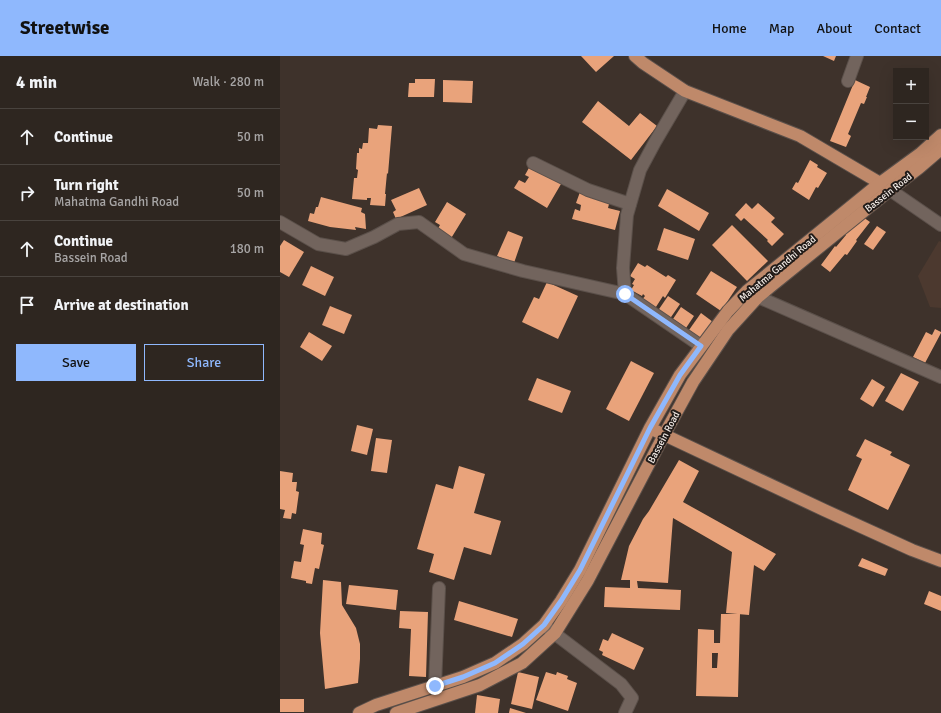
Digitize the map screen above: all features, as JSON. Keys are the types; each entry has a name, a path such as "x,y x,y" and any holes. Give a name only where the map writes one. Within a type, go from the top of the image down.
{"main road":[{"path":"642,58 684,92 800,136 885,187 941,135"},
{"name":"Bassein Road","path":"396,713 480,685 522,663 555,633 588,580 664,434 693,382 728,330 758,297 885,187 919,168 941,149"},
{"name":"Mahatma Gandhi Road","path":"650,428 680,375 728,311 747,292 885,187"},
{"path":"650,428 837,516 912,550 941,561"},
{"name":"Bassein Road","path":"359,713 376,705 463,677 495,663 523,644 544,625 580,570 650,428"}],"street":[{"path":"848,81 857,56"},
{"path":"625,294 623,268 627,215 630,204 640,170 684,92"},
{"path":"534,163 588,190 630,204"},
{"path":"885,187 941,225"},
{"path":"280,222 318,244 346,249 374,237 398,224 419,222 464,254 523,271 625,294 701,346"},
{"path":"747,292 941,377"},
{"path":"435,686 439,588"},
{"path":"544,625 621,684 632,698 625,713"}],"shaded area":[{"path":"939,241 941,242 941,308 930,307 918,276"}],"building":[{"path":"581,56 614,56 596,72"},
{"path":"823,56 836,56 834,61"},
{"path":"415,79 435,79 434,97 408,97 409,83 415,83"},
{"path":"443,80 473,81 472,103 443,102"},
{"path":"855,80 870,87 864,104 861,103 848,134 851,136 846,147 830,141"},
{"path":"598,101 629,126 640,113 657,126 631,160 582,122"},
{"path":"378,125 392,126 385,206 370,205 371,198 367,198 367,200 352,199 354,178 357,178 358,170 356,169 357,153 359,153 359,148 362,149 363,143 368,143 369,128 377,129"},
{"path":"810,160 818,165 817,167 827,173 818,188 816,187 809,200 792,189 796,182 798,183"},
{"path":"530,166 561,184 547,208 514,188 519,180 525,183 529,177 525,175"},
{"path":"419,188 427,205 396,219 393,212 396,210 391,200"},
{"path":"667,189 709,213 699,231 658,206"},
{"path":"580,192 610,200 608,208 620,211 615,230 572,219 575,209 580,211 581,205 576,203"},
{"path":"321,197 362,208 361,212 365,214 366,229 355,227 356,230 330,227 308,221 310,213 314,214 316,207 318,207"},
{"path":"447,202 466,214 450,240 436,232 440,225 435,222"},
{"path":"746,203 752,209 758,203 775,218 771,222 784,234 772,246 767,241 768,240 744,218 741,221 735,215"},
{"path":"860,215 870,222 847,255 845,254 830,272 821,265 835,246 836,247 846,235 845,234"},
{"path":"732,225 768,261 747,281 712,245"},
{"path":"877,226 886,232 873,250 864,244"},
{"path":"664,228 695,239 688,260 657,250"},
{"path":"508,231 523,237 514,263 497,256"},
{"path":"284,240 304,252 289,277 280,272 280,246"},
{"path":"638,263 645,267 647,265 666,277 668,275 676,280 665,298 663,296 654,310 641,301 645,296 643,294 642,296 631,290 635,279 630,276"},
{"path":"311,266 334,277 325,296 302,285"},
{"path":"711,271 737,287 721,311 696,294"},
{"path":"547,282 578,296 558,339 522,322 534,297 539,299"},
{"path":"668,296 680,304 669,320 657,312"},
{"path":"330,306 352,315 344,334 322,325"},
{"path":"681,307 694,316 686,328 673,319"},
{"path":"701,313 713,322 701,339 689,330"},
{"path":"935,329 941,333 925,363 913,357 926,332 932,335"},
{"path":"309,332 332,346 322,361 300,347"},
{"path":"631,361 654,373 629,421 606,409"},
{"path":"901,373 919,382 903,411 885,401"},
{"path":"537,378 571,391 562,413 528,400"},
{"path":"872,379 885,387 873,407 860,399"},
{"path":"357,425 373,429 367,455 351,451"},
{"path":"376,438 392,440 387,473 371,471"},
{"path":"865,439 892,452 890,455 910,465 888,510 848,490 862,459 856,456"},
{"path":"679,460 699,471 683,502 776,554 764,571 754,565 749,615 726,613 732,552 673,518 668,583 637,581 638,588 681,590 680,610 604,607 605,587 630,588 630,580 621,580 629,546 643,519"},
{"path":"459,466 485,474 474,513 501,521 491,555 464,547 454,580 429,572 434,554 417,549 436,484 453,489"},
{"path":"280,471 293,473 292,482 297,482 296,491 299,492 296,514 292,513 291,519 283,518 285,510 280,509"},
{"path":"303,529 322,533 321,544 324,545 319,569 315,568 312,584 306,583 306,581 291,578 294,561 301,562 304,545 300,544"},
{"path":"862,558 888,569 885,576 858,566"},
{"path":"323,580 341,582 342,605 356,628 360,644 358,683 325,689 320,633"},
{"path":"349,585 398,590 396,610 346,604"},
{"path":"929,591 941,596 941,611 924,604"},
{"path":"459,601 518,619 512,637 454,620"},
{"path":"400,611 428,612 426,677 409,676 411,629 399,628"},
{"path":"721,614 740,614 738,697 696,696 698,629 714,630 714,643 720,643","holes":["712,653 718,653 717,668 712,668"]},
{"path":"612,633 644,648 634,670 602,655 603,652 599,650 603,639 608,641"},
{"path":"518,672 539,677 532,709 511,704"},
{"path":"546,672 556,675 557,672 568,676 567,679 577,683 568,711 536,700"},
{"path":"477,695 500,699 498,713 475,713"},
{"path":"280,699 304,699 304,712 280,712"},
{"path":"510,708 526,713 509,713"}],"route":[{"path":"435,686 463,677 495,663 523,644 544,625 580,570 650,428 680,375 701,346 625,294"}]}
